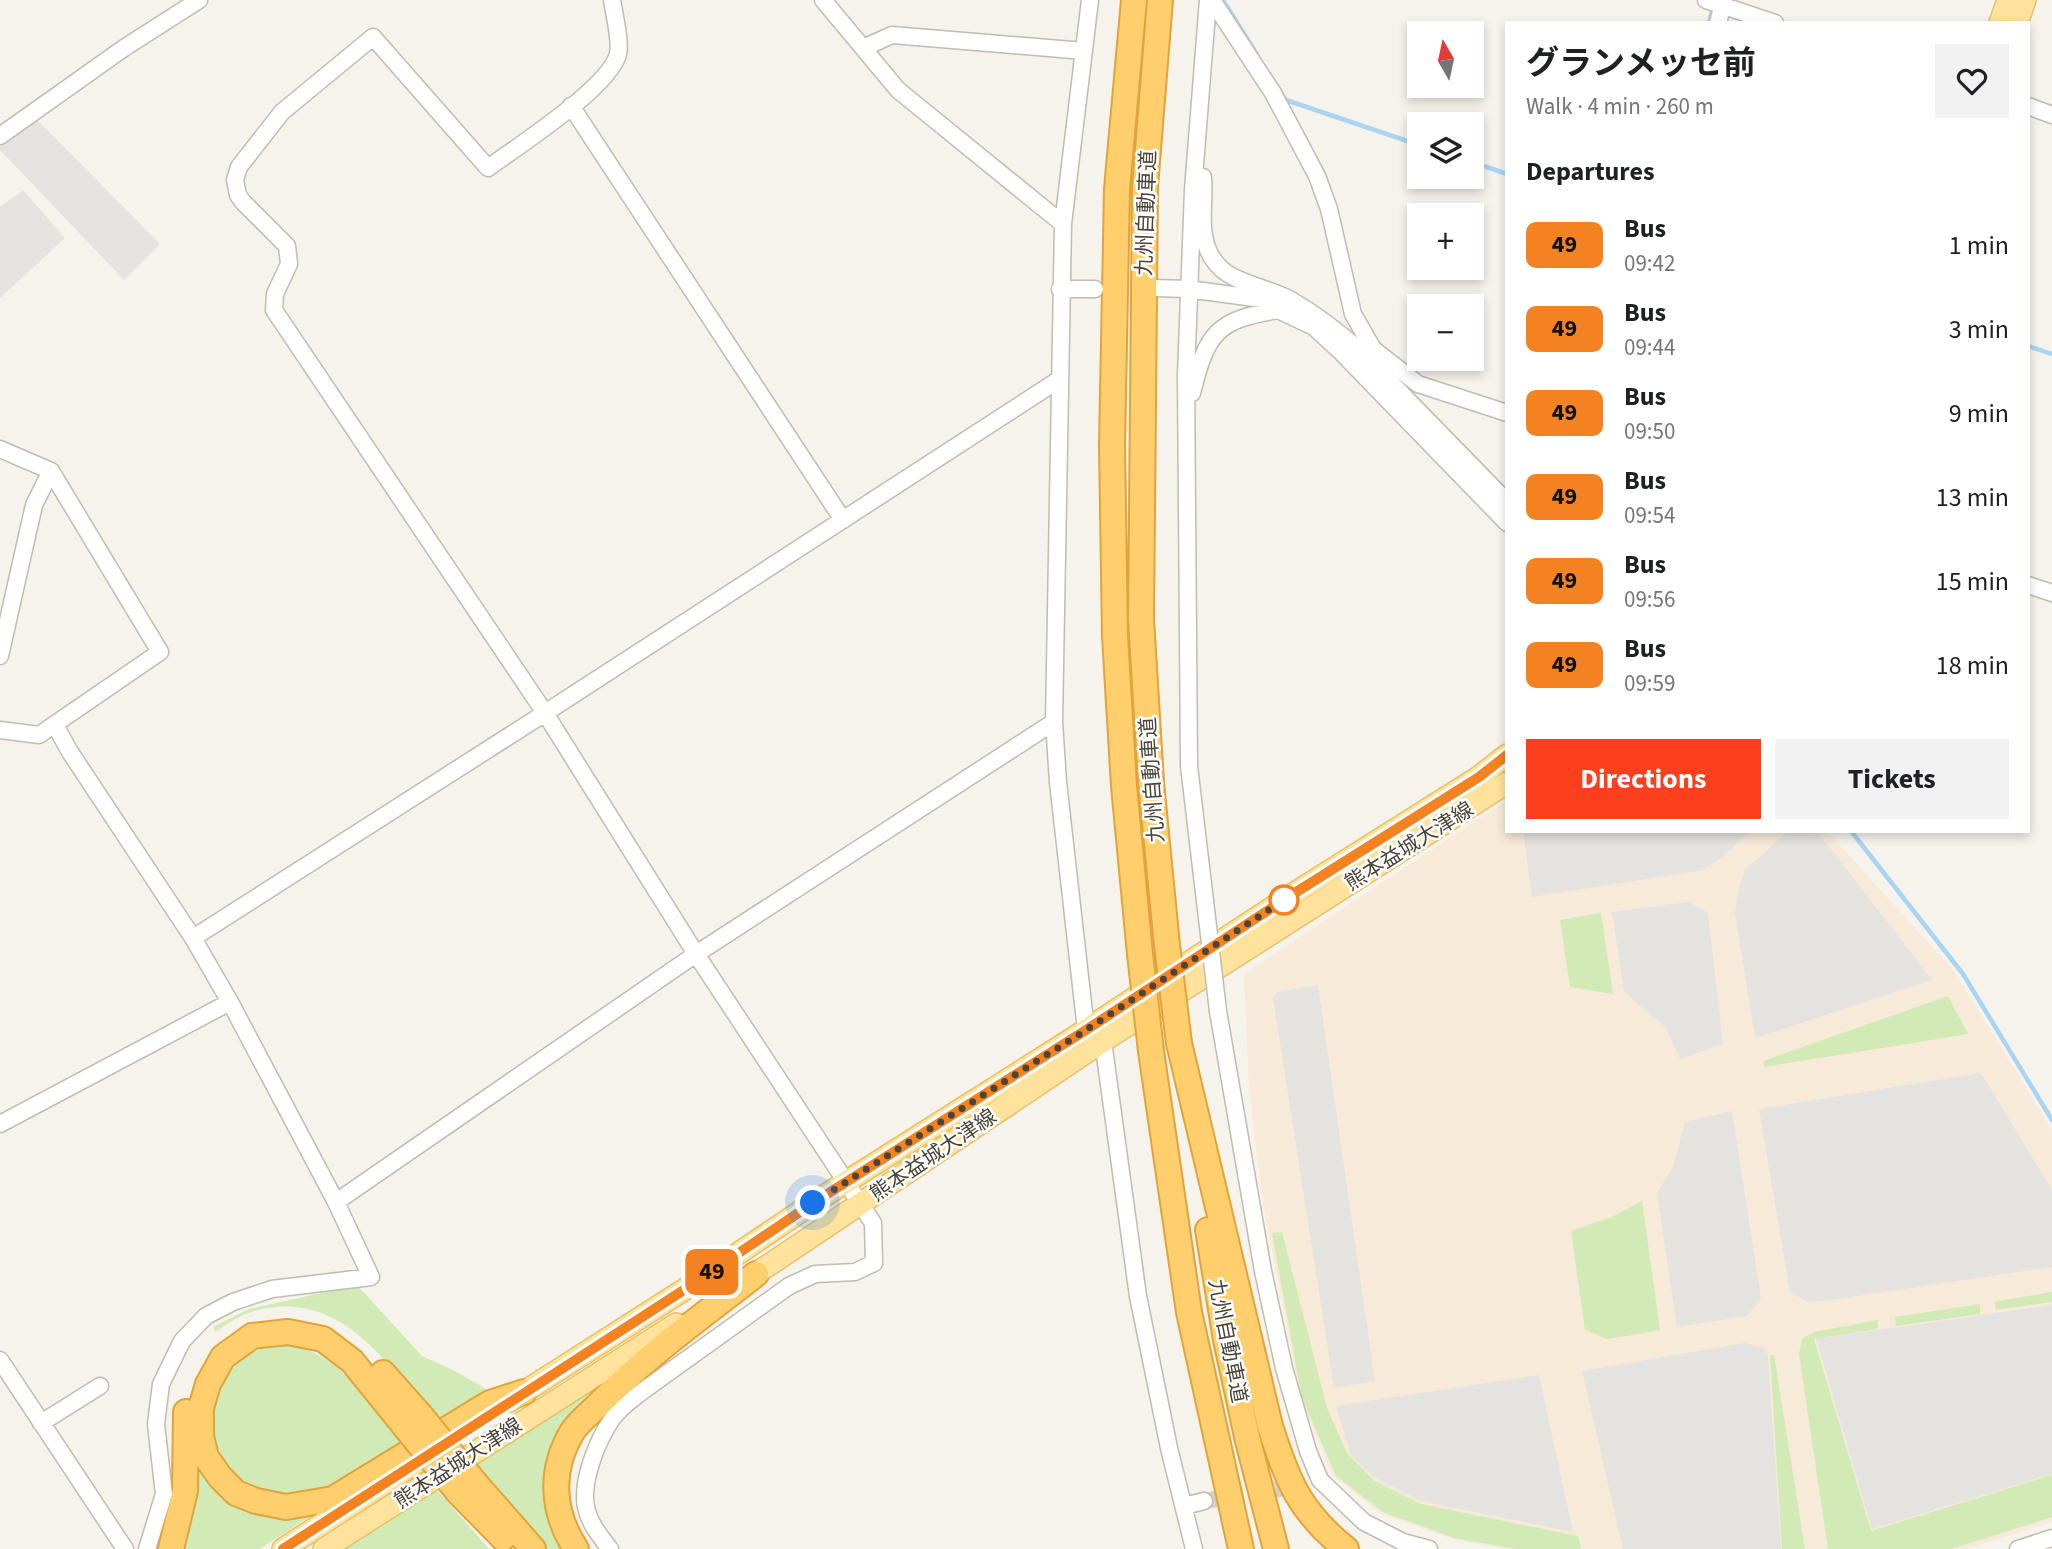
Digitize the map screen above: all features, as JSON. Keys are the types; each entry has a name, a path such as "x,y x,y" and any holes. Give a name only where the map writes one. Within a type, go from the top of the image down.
{"highway":[{"name":"九州自動車道","path":"1134,0 1117,189 1112,445 1115,636 1124,786 1151,1051 1189,1312 1240,1548"},
{"name":"九州自動車道","path":"1160,0 1145,187 1141,619 1151,782 1179,1043 1226,1340 1248,1441 1276,1549"},
{"path":"1179,1043 1269,1426 1293,1490 1321,1529 1346,1549"},
{"path":"576,1549 561,1524 556,1495 558,1465 573,1431 627,1376 756,1274"},
{"path":"171,1549 185,1491 187,1395 196,1374 216,1343 240,1327 262,1319 289,1318 311,1320 337,1331 370,1358 414,1422 513,1549"},
{"path":"414,1422 352,1361 324,1339 288,1332 252,1336 223,1357 208,1384 201,1408 201,1436 206,1457 220,1477 236,1493 256,1501 285,1507 333,1499 490,1403 524,1392"},
{"path":"467,1488 533,1549"}],"main road":[{"path":"2001,21 2008,0"},
{"path":"2018,21 2025,0"},
{"name":"熊本益城大津線","path":"324,1549 756,1274 860,1203 1290,896 1479,777 1505,757"},
{"name":"熊本益城大津線","path":"283,1549 846,1183 1505,784"}],"street":[{"path":"0,136 124,48 199,0"},
{"path":"610,1549 597,1533 585,1498 592,1460 611,1420 625,1405 789,1286 815,1274 855,1272 874,1263 873,1223 696,954 545,713 274,310 275,294 289,264 287,246 243,202 238,195 235,180 239,167 282,112 373,37 488,168 571,106 610,72 619,52 612,0"},
{"path":"823,0 898,90 1063,224"},
{"path":"1090,0 1063,224 1054,722 1060,796 1094,1035 1138,1296 1169,1448 1194,1549"},
{"path":"1210,0 1188,289 1186,416 1189,766 1218,1011 1263,1271 1284,1368 1308,1451 1320,1480 1364,1522 1403,1542 1429,1549"},
{"path":"1210,0 1273,93 1317,176 1329,209 1353,314 1373,349 1418,384 1505,412"},
{"path":"1706,0 1723,3 1770,21"},
{"path":"1718,21 1723,3"},
{"path":"863,48 892,35 1084,51"},
{"path":"571,106 843,520"},
{"path":"2030,107 2052,114"},
{"path":"1199,126 1207,247 1215,263 1240,282 1277,293 1280,304 1314,327 1340,351 1505,521"},
{"path":"1153,288 1188,289 1280,304 1331,326 1357,348 1505,500"},
{"path":"1060,289 1095,289"},
{"path":"1186,416 1197,371 1209,342 1219,329 1230,321 1280,304"},
{"path":"193,938 1060,379"},
{"path":"0,449 51,471 160,652 39,735 0,730"},
{"path":"0,656 34,505 51,471"},
{"path":"2030,586 2052,593"},
{"path":"336,1202 696,954 1054,722"},
{"path":"55,725 193,938 230,1002 336,1202 371,1277 272,1289 233,1301 206,1316 182,1341 161,1384 156,1424 164,1494 147,1549"},
{"path":"1479,777 1496,754 1505,747"},
{"path":"0,1124 230,1002"},
{"path":"0,1360 125,1549"},
{"path":"41,1423 100,1386"},
{"path":"1302,1486 1320,1480"},
{"path":"1184,1506 1204,1501"},
{"path":"2018,1549 2052,1538"}],"shaded area":[{"path":"37,120 160,244 124,280 0,150 0,145"},
{"path":"23,190 65,238 0,298 0,207"},
{"path":"1505,801 1505,833 1829,833 1954,971 2052,1130 2052,1522 1967,1549 1505,1549 1453,1539 1381,1514 1332,1475 1301,1399 1263,1204 1249,1090 1244,974"},
{"path":"1523,833 1748,833 1704,870 1532,897"},
{"path":"1786,833 1819,833 1932,980 1755,1038 1735,913 1745,870"},
{"path":"1690,902 1708,913 1723,1044 1680,1059 1665,1027 1624,992 1612,912"},
{"path":"1318,985 1375,1381 1334,1388 1273,998 1278,992"},
{"path":"1981,1073 2052,1190 2052,1267 1810,1303 1790,1292 1759,1109"},
{"path":"1732,1111 1761,1298 1747,1316 1677,1327 1657,1193 1673,1167 1685,1122"},
{"path":"2052,1305 2052,1474 1872,1529 1816,1339"},
{"path":"1745,1343 1765,1348 1768,1356 1781,1549 1623,1549 1582,1371"},
{"path":"1539,1375 1573,1532 1421,1501 1375,1478 1351,1455 1336,1406"}],"green space":[{"path":"1601,913 1613,994 1570,987 1560,920"},
{"path":"1948,996 1968,1034 1764,1067 1763,1061"},
{"path":"1642,1201 1660,1330 1607,1339 1585,1330 1571,1231 1612,1217"},
{"path":"1282,1232 1327,1408 1347,1453 1373,1480 1421,1504 1578,1536 1581,1549 1516,1549 1454,1538 1383,1512 1336,1476 1302,1398 1272,1233"},
{"path":"357,1285 422,1356 486,1389 434,1423 379,1353 334,1319 308,1309 279,1307 248,1313 215,1332 213,1327 249,1309"},
{"path":"2052,1292 2052,1302 1996,1310 1994,1302"},
{"path":"1980,1304 1980,1314 1896,1326 1895,1317"},
{"path":"1878,1320 1878,1329 1814,1339 1871,1531 2052,1475 2052,1517 1951,1549 1828,1549 1799,1354 1802,1339 1814,1332"},
{"path":"294,1345 328,1361 356,1384 403,1442 340,1481 299,1494 270,1492 246,1482 227,1464 216,1442 212,1418 216,1393 230,1370 258,1350"},
{"path":"1770,1355 1774,1355 1805,1549 1782,1549"},
{"path":"623,1367 566,1432 564,1549 540,1549 463,1465"},
{"path":"190,1428 241,1505 262,1515 289,1517 306,1513 309,1517 260,1549 178,1549"},
{"path":"433,1485 489,1549 334,1549"}],"waterway":[{"path":"1223,0 1256,53"},
{"path":"1710,21 1712,11"},
{"path":"1283,96 1286,100 1407,141"},
{"path":"1484,166 1505,173"},
{"path":"2030,347 2052,354"},
{"path":"1853,833 1963,974 2052,1120"}],"tunnel":[{"path":"1204,1501 1299,1486"}],"bus line":[{"name":"49","path":"283,1549 690,1286 813,1203 1479,777 1505,757"}],"route":[{"path":"813,1203 1086,1030 1290,896 1284,900"}]}
